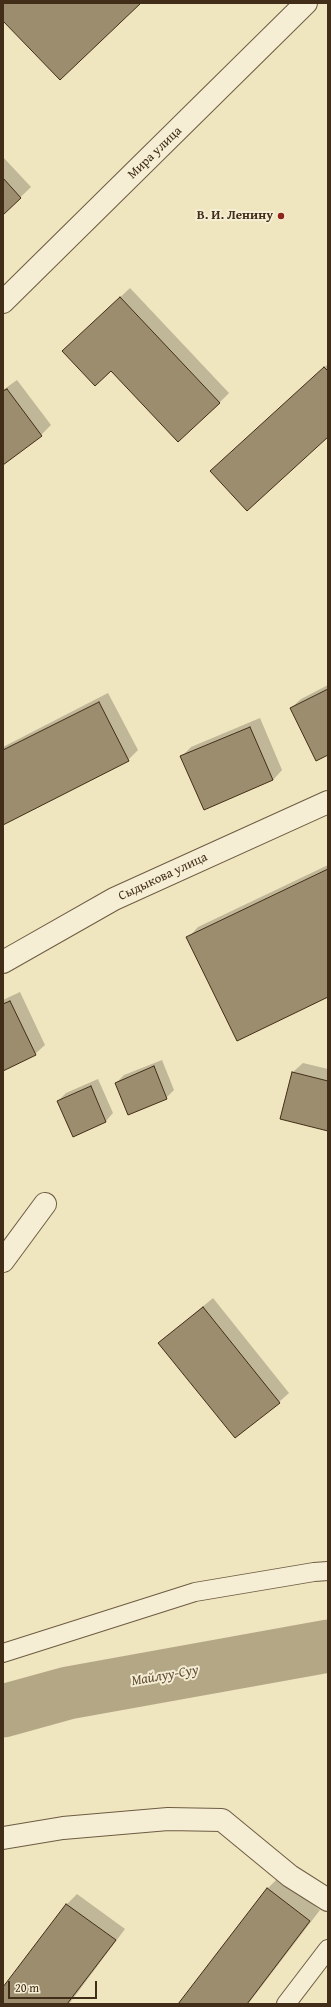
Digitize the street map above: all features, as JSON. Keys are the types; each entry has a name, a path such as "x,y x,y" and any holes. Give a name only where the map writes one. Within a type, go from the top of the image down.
{"street":[{"name":"Мира улица","path":"3,302 306,3"},
{"name":"Сыдыкова улица","path":"3,962 114,899 328,802"},
{"path":"3,1261 45,1204"},
{"path":"3,1838 62,1828 161,1820 222,1820 290,1876 328,1900"}],"lane":[{"path":"3,1653 195,1592 328,1571"},
{"path":"286,2004 328,1950"}],"building":[{"path":"3,3 141,3 60,80 3,21"},
{"path":"3,178 21,198 3,215"},
{"path":"120,297 220,403 178,442 111,371 95,386 62,351"},
{"path":"324,367 328,371 328,437 247,511 210,471"},
{"path":"7,389 42,436 3,465 3,391"},
{"path":"328,689 328,755 316,761 290,708"},
{"path":"99,702 129,761 3,825 3,750"},
{"path":"250,727 273,780 204,810 180,756"},
{"path":"328,869 328,997 237,1041 186,937"},
{"path":"10,1001 36,1055 3,1071 3,1004"},
{"path":"154,1066 167,1099 128,1115 115,1083"},
{"path":"292,1072 328,1081 328,1131 280,1119"},
{"path":"91,1086 106,1122 73,1137 57,1101"},
{"path":"203,1307 280,1403 235,1438 158,1343"},
{"path":"267,1888 310,1921 247,2004 178,2004"},
{"path":"66,1904 116,1940 67,2004 3,2004 3,1987"}],"waterway":[{"name":"Майлуу-Суу","path":"3,1711 68,1693 328,1646"}],"place":[{"name":"В. И. Ленину","path":"281,216"}]}
